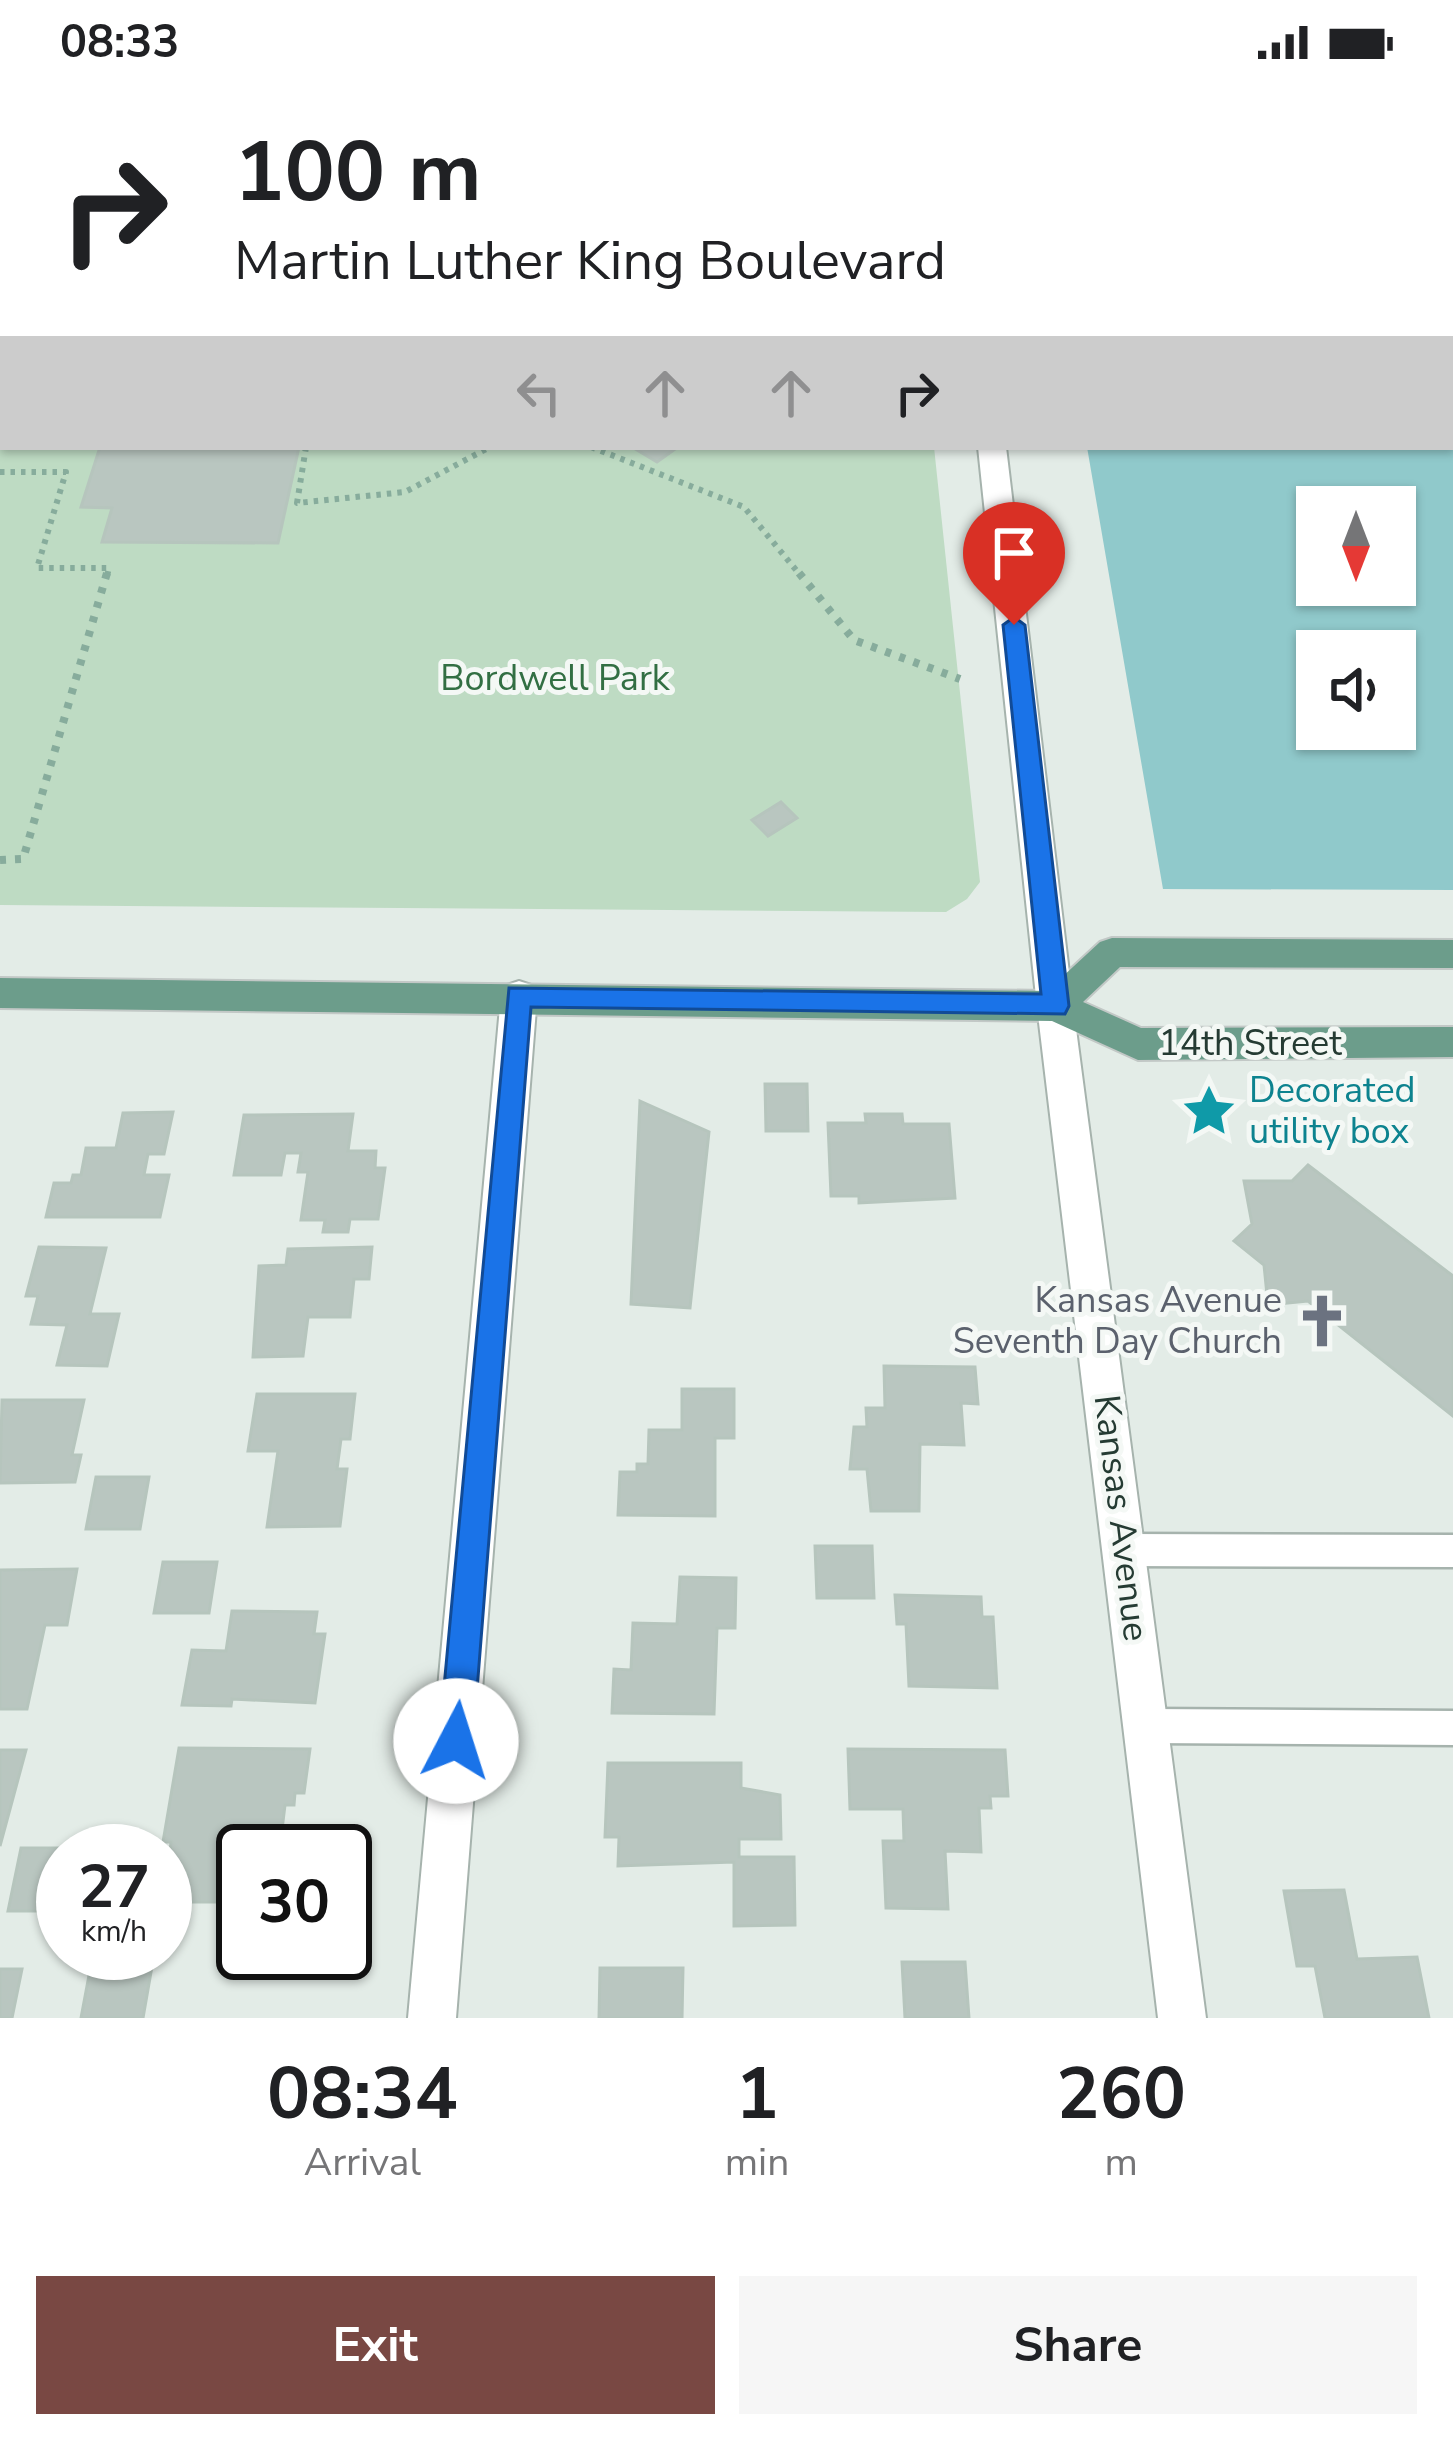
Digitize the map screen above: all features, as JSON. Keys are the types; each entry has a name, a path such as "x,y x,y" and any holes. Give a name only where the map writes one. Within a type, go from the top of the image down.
{"main road":[{"path":"0,993 1055,1006 1112,952 1453,954"},
{"name":"14th Street","path":"1055,1006 1138,1044 1453,1042"}],"street":[{"name":"Kansas Avenue","path":"992,450 1055,1006 1182,2018"},
{"path":"432,2018 518,996"}],"lane":[{"path":"1125,1550 1453,1551"},
{"path":"1148,1726 1453,1728"}],"path":[{"path":"306,450 297,503 405,492 484,450"},
{"path":"599,450 744,507 854,640 960,679"},
{"path":"0,472 66,472 37,568 109,568 22,860 0,860"}],"green space":[{"name":"Bordwell Park","path":"0,450 934,450 980,882 967,899 946,912 0,905"}],"water":[{"path":"1088,450 1453,450 1453,890 1163,889"}],"building":[{"path":"99,450 298,450 278,543 102,542 112,508 81,507"},
{"path":"637,450 674,450 657,462"},
{"path":"781,802 797,818 768,836 752,820"},
{"path":"765,1084 807,1084 808,1131 766,1131"},
{"path":"640,1101 709,1132 690,1308 631,1304"},
{"path":"173,1112 164,1154 148,1154 144,1175 169,1175 160,1217 46,1217 54,1183 71,1183 73,1175 81,1175 86,1148 116,1148 123,1113"},
{"path":"353,1114 348,1151 376,1151 375,1168 385,1168 378,1219 350,1219 348,1232 323,1232 325,1220 301,1220 308,1172 298,1172 301,1153 285,1153 281,1175 234,1175 244,1115"},
{"path":"865,1114 902,1114 903,1124 949,1124 955,1198 859,1203 859,1196 831,1196 828,1123 866,1123"},
{"path":"1308,1165 1453,1276 1453,1416 1308,1301 1268,1305 1264,1265 1234,1241 1252,1224 1244,1181 1292,1181"},
{"path":"39,1247 106,1248 90,1314 119,1314 107,1366 57,1365 67,1325 31,1324 38,1296 26,1296"},
{"path":"372,1247 369,1279 354,1279 350,1317 308,1317 303,1356 253,1357 259,1266 286,1265 288,1249"},
{"path":"884,1366 975,1367 978,1404 961,1403 964,1445 920,1444 919,1511 871,1511 867,1469 850,1469 854,1427 867,1427 866,1408 885,1408"},
{"path":"682,1389 734,1389 734,1438 715,1438 715,1516 618,1515 620,1472 637,1472 637,1464 648,1464 649,1430 682,1430"},
{"path":"257,1394 355,1394 350,1439 341,1439 337,1469 347,1469 340,1526 267,1527 278,1451 248,1451"},
{"path":"2,1400 84,1400 72,1455 81,1455 75,1482 0,1483"},
{"path":"96,1477 149,1477 140,1529 86,1529"},
{"path":"815,1546 872,1546 874,1598 817,1598"},
{"path":"163,1562 217,1562 209,1613 154,1613"},
{"path":"77,1569 67,1625 45,1625 27,1709 0,1709 0,1570"},
{"path":"680,1577 736,1578 735,1628 717,1628 714,1714 612,1713 614,1669 631,1670 633,1623 677,1624"},
{"path":"895,1595 981,1597 982,1617 993,1617 997,1688 909,1686 906,1624 897,1624"},
{"path":"232,1611 317,1612 314,1634 325,1634 315,1703 232,1699 231,1706 182,1705 192,1650 226,1651"},
{"path":"179,1748 310,1749 304,1793 295,1793 294,1805 285,1805 283,1824 216,1824 216,1902 192,1902 192,1824 166,1824"},
{"path":"848,1749 1005,1750 1008,1796 990,1796 991,1808 979,1808 981,1852 945,1851 948,1909 886,1908 883,1841 904,1841 903,1809 850,1809"},
{"path":"0,1750 26,1750 0,1846"},
{"path":"608,1763 741,1763 741,1788 780,1795 781,1839 739,1839 739,1857 794,1857 795,1925 734,1926 734,1862 618,1866 619,1837 605,1837"},
{"path":"21,1848 36,1848 36,1911 8,1911"},
{"path":"1344,1890 1357,1959 1417,1957 1429,2018 1325,2018 1315,1966 1297,1966 1284,1891"},
{"path":"902,1962 965,1962 969,2018 905,2018"},
{"path":"600,1968 683,1968 682,2018 599,2018"},
{"path":"0,1969 22,1969 12,2018 0,2018"},
{"path":"88,1980 150,1980 143,2018 81,2018"}],"place":[{"name":"Decorated utility box","path":"1209,1111"},
{"name":"Kansas Avenue Seventh Day Church","path":"1322,1321"}],"route":[{"path":"456,1741 518,996 1055,1006 1014,625"}]}
